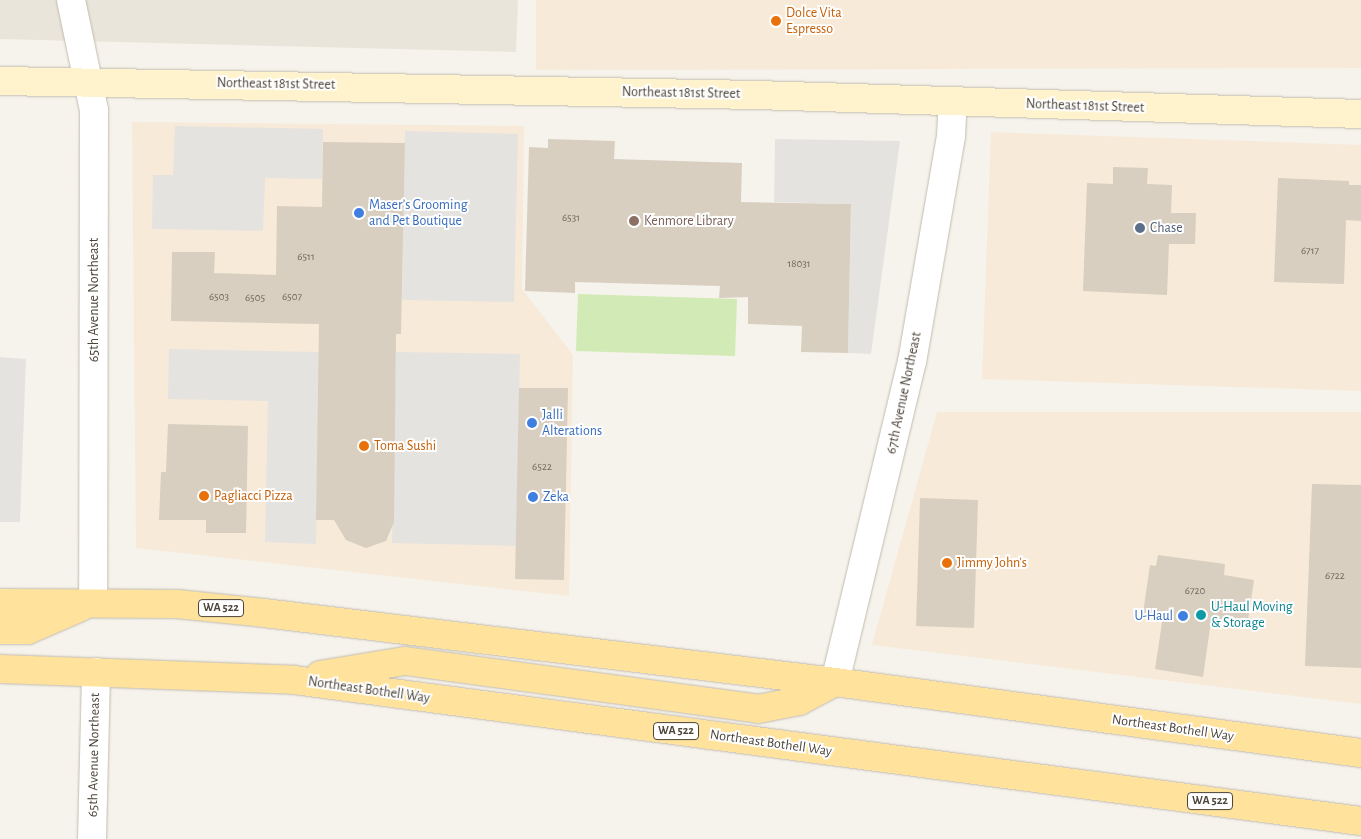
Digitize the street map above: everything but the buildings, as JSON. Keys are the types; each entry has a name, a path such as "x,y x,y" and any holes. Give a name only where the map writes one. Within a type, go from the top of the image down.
{"main road":[{"name":"Northeast Bothell Way","path":"0,603 93,602 177,604 264,613 835,682 1361,753"},
{"path":"0,630 28,630 93,602"},
{"path":"294,680 404,661 758,708 799,701 835,682"},
{"name":"Northeast Bothell Way","path":"0,669 294,680 1361,822"}],"street":[{"name":"65th Avenue Northeast","path":"71,0 94,110 93,602"},
{"name":"Northeast 181st Street","path":"0,81 88,80 953,101 1361,114"},
{"name":"67th Avenue Northeast","path":"835,682 912,362 951,136 953,101"},
{"name":"65th Avenue Northeast","path":"92,839 96,672"}],"shaded area":[{"path":"0,0 518,0 516,52 0,39"},
{"path":"536,0 1361,0 1361,68 536,70"},
{"path":"132,122 524,126 522,289 573,355 569,596 136,548"},
{"path":"175,126 323,129 322,179 265,178 263,231 152,229 153,175 173,175"},
{"path":"405,131 518,134 514,302 402,300"},
{"path":"991,132 1361,145 1361,391 982,379"},
{"path":"775,139 900,141 871,354 848,353 851,204 774,202"},
{"path":"169,349 320,352 316,544 265,542 268,401 168,399"},
{"path":"396,352 520,354 516,546 392,543"},
{"path":"0,357 26,359 20,522 0,522"},
{"path":"937,412 1361,412 1361,704 872,645"}],"green space":[{"path":"578,294 737,299 735,356 576,351"}],"place":[{"name":"Dolce Vita Espresso","path":"776,21"},
{"name":"Maser’s Grooming and Pet Boutique","path":"359,213"},
{"name":"Kenmore Library","path":"634,221"},
{"name":"Chase","path":"1140,228"},
{"name":"Jalli Alterations","path":"532,423"},
{"name":"Toma Sushi","path":"364,446"},
{"name":"Pagliacci Pizza","path":"204,496"},
{"name":"Zeka","path":"533,497"},
{"name":"Jimmy John's","path":"947,563"},
{"name":"U-Haul Moving & Storage","path":"1201,615"},
{"name":"U-Haul","path":"1183,616"}]}
